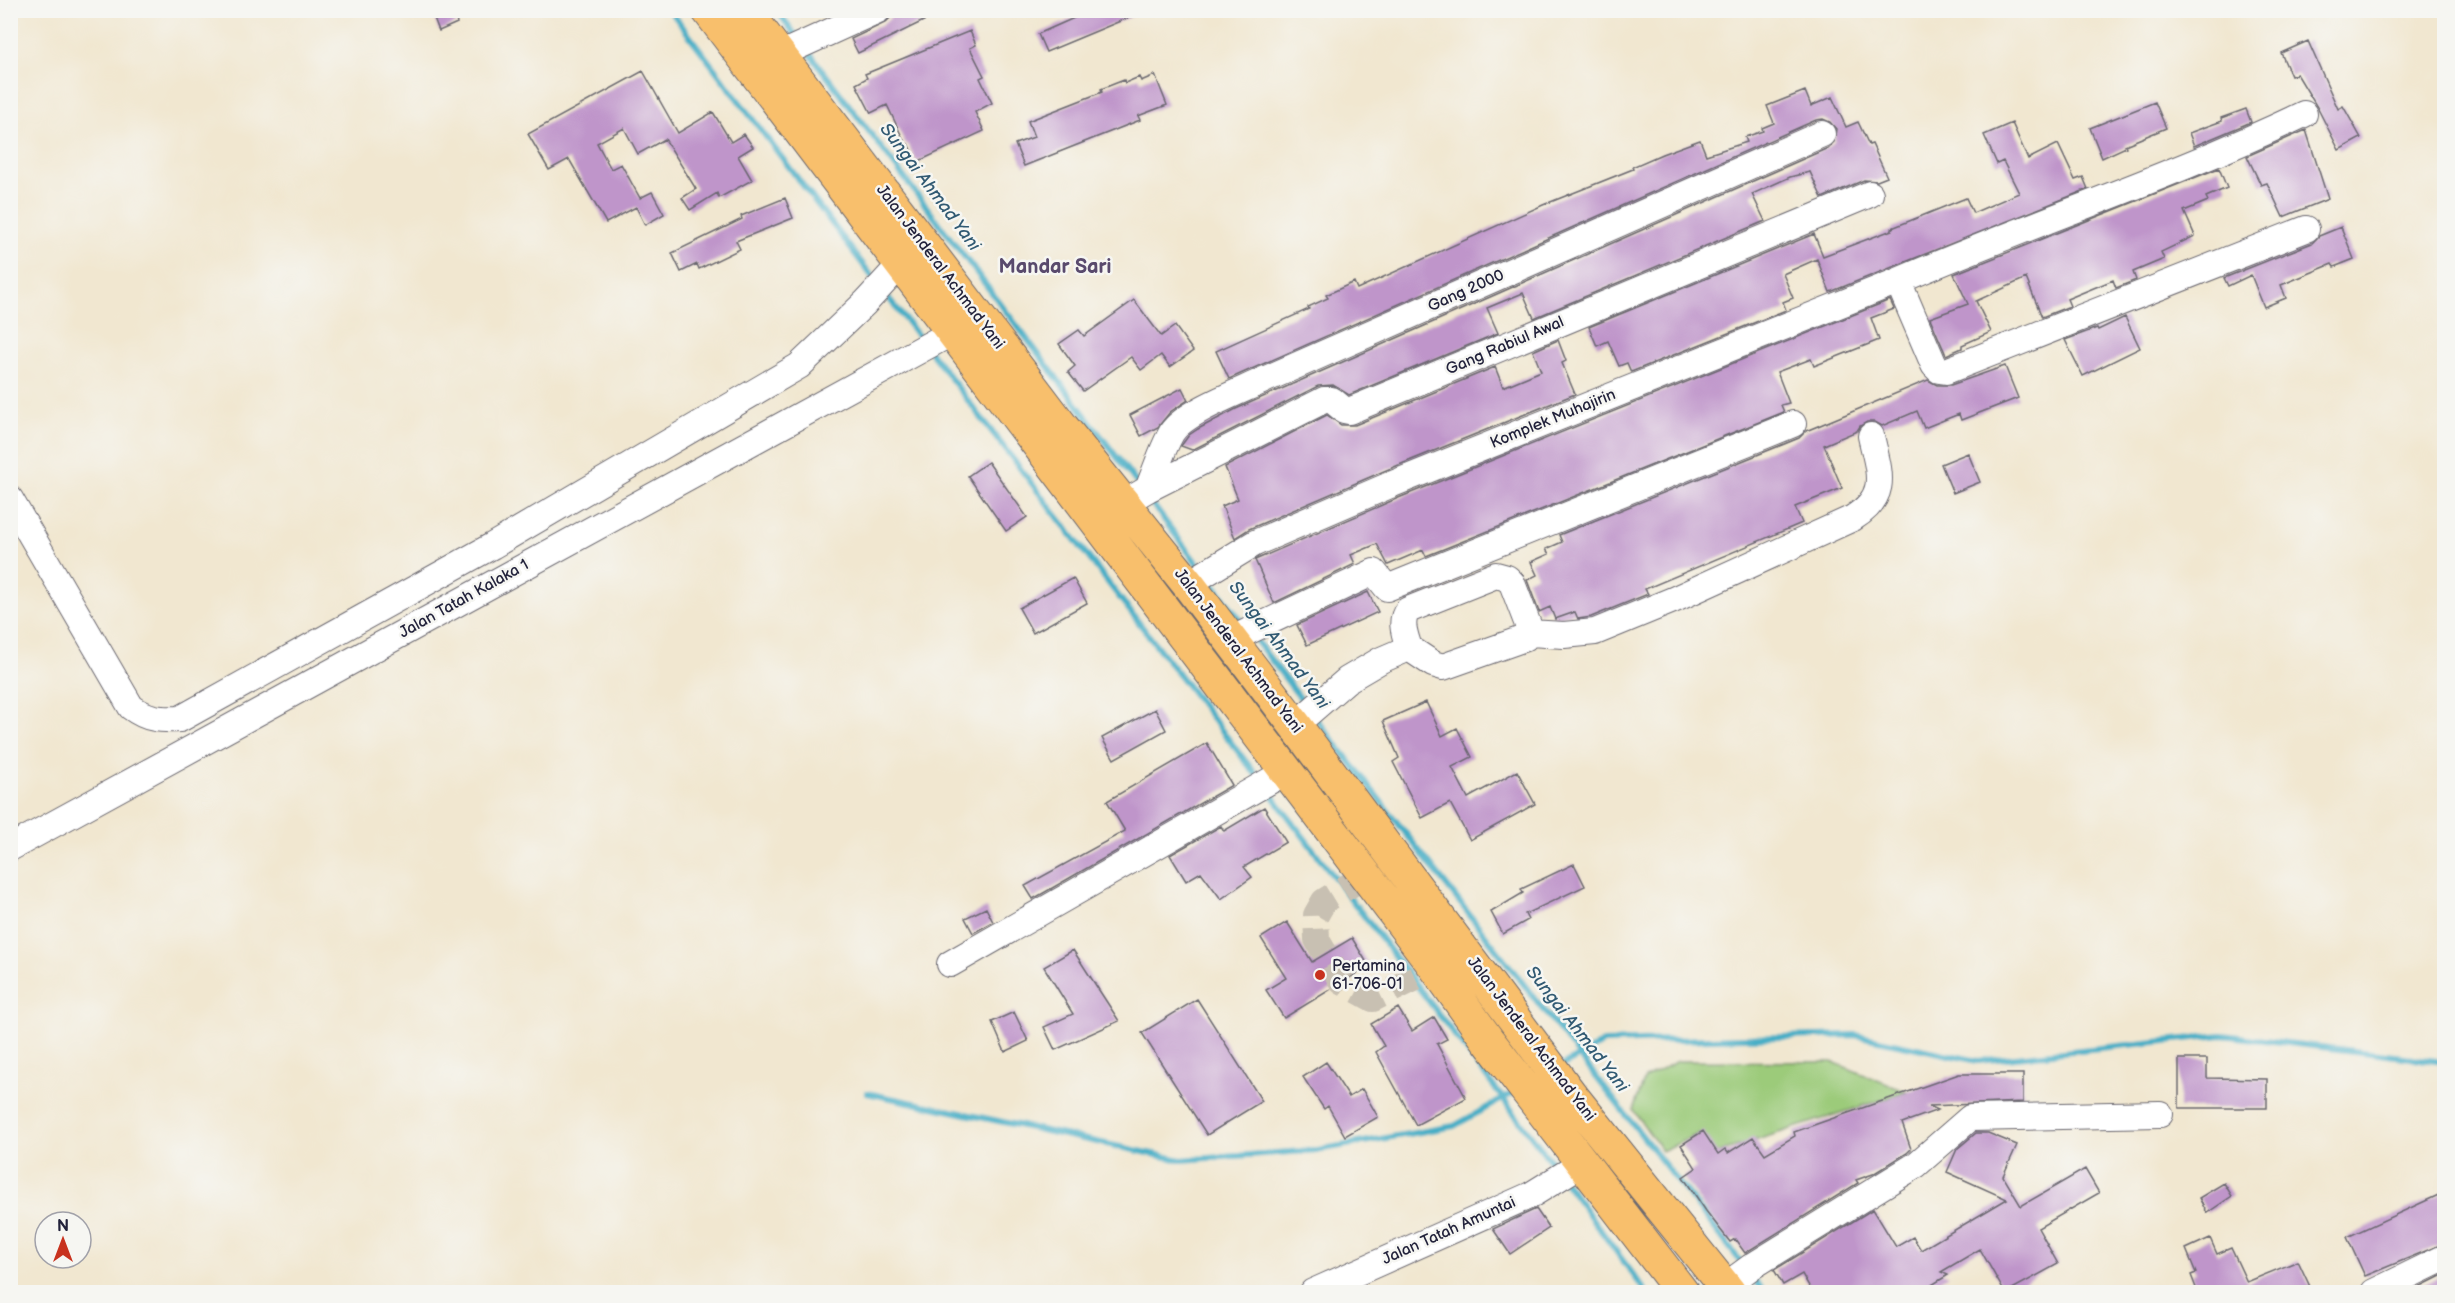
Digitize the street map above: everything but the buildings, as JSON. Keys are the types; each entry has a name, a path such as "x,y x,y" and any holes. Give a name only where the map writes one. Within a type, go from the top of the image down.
{"highway":[{"name":"Jalan Jenderal Achmad Yani","path":"708,10 894,272 935,342 1050,436 1136,496 1200,576 1242,634 1308,714 1517,1021 1571,1095 1736,1280"},
{"name":"Jalan Jenderal Achmad Yani","path":"745,10 795,47 1050,436 1270,781 1437,968 1539,1107 1568,1172 1682,1293"}],"street":[{"path":"795,47 878,10"},
{"name":"Komplek Muhajirin","path":"1200,576 1255,543 1390,484 1898,281 1980,245 2241,144 2304,114"},
{"name":"Gang 2000","path":"1136,496 1172,433 1182,421 1194,414 1288,370 1822,134"},
{"name":"Gang Rabiul Awal","path":"1136,496 1324,400 1332,400 1344,410 1349,411 1870,194"},
{"path":"1898,281 1934,365 1939,370 1946,371 2306,229"},
{"path":"10,499 131,708 143,716 157,720 180,719 492,546 799,366 894,272"},
{"name":"Jalan Tatah Kalaka 1","path":"10,848 935,342"},
{"path":"1242,634 1374,572 1387,588 1793,424"},
{"path":"1529,633 1563,635 1595,632 1673,600 1853,518 1865,510 1876,497 1881,477 1871,436"},
{"path":"1496,575 1507,578 1512,583 1530,630 1525,638 1443,667 1433,664 1409,648 1403,626 1404,616 1408,610 1427,600 1496,575"},
{"path":"1308,714 1347,680 1381,660 1409,648"},
{"path":"950,964 1270,781"},
{"path":"1736,1280 1917,1165 1970,1118 2160,1114"},
{"name":"Jalan Tatah Amuntai","path":"1313,1293 1531,1194 1568,1172"},
{"path":"2374,1293 2445,1258"}],"green space":[{"path":"1678,1061 1833,1062 1907,1092 1716,1153 1700,1133 1662,1151 1633,1110 1645,1078"}],"waterway":[{"name":"Sungai Ahmad Yani","path":"670,10 877,283"},
{"name":"Sungai Ahmad Yani","path":"777,10 799,40"},
{"name":"Sungai Ahmad Yani","path":"807,50 1139,486"},
{"name":"Sungai Ahmad Yani","path":"883,291 923,342"},
{"name":"Sungai Ahmad Yani","path":"929,350 1260,780"},
{"name":"Sungai Ahmad Yani","path":"1147,497 1202,570"},
{"name":"Sungai Ahmad Yani","path":"1209,578 1246,627"},
{"name":"Sungai Ahmad Yani","path":"1252,635 1308,708"},
{"name":"Sungai Ahmad Yani","path":"1314,716 1744,1266"},
{"name":"Sungai Ahmad Yani","path":"1268,790 1558,1171"},
{"path":"1560,1067 1604,1042 1855,1035 1978,1061 2222,1035 2444,1062"},
{"path":"867,1093 1181,1160 1318,1150 1454,1126 1515,1092"},
{"name":"Sungai Ahmad Yani","path":"1565,1182 1646,1292"},
{"name":"Sungai Ahmad Yani","path":"1750,1274 1764,1292"}],"tunnel":[{"path":"1365,876 1324,901 1316,915 1317,940 1342,982 1373,999 1436,968"}],"place":[{"name":"Pertamina 61-706-01","path":"1320,975"}],"district":[{"name":"Mandar Sari","path":"1055,267"}]}
